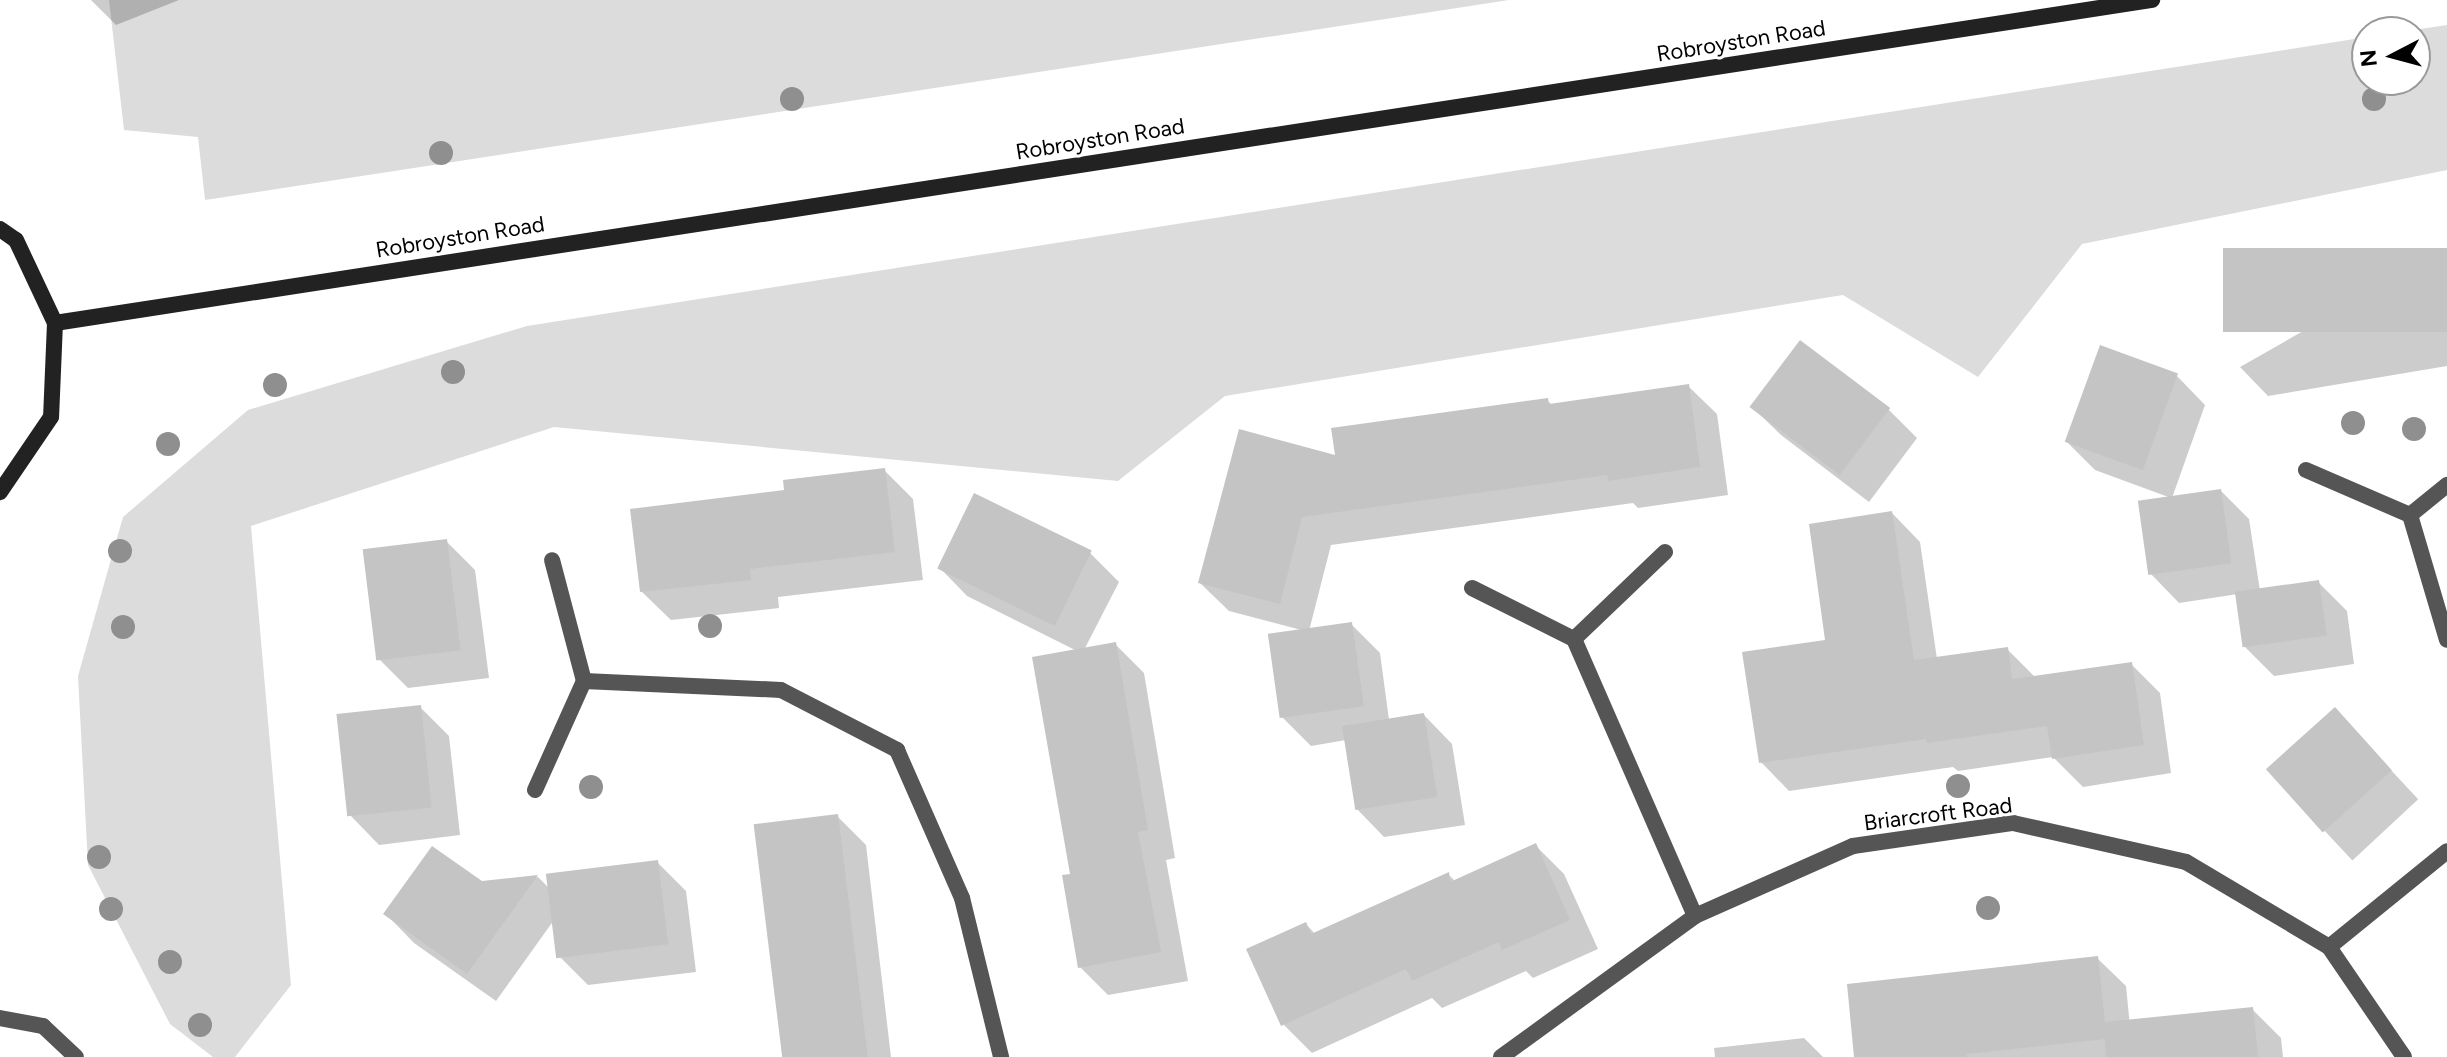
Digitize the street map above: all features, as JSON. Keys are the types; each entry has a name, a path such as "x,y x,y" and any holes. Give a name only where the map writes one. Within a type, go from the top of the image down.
{"main road":[{"name":"Robroyston Road","path":"55,323 2152,0"},
{"path":"0,229 16,240 55,323 51,417 0,492"}],"street":[{"path":"2306,470 2410,515"},
{"path":"2410,515 2447,485"},
{"path":"2410,515 2447,640"},
{"path":"1574,639 1665,552"},
{"path":"535,790 584,681 552,560"},
{"path":"1472,588 1574,639 1695,916"},
{"path":"584,681 781,690 897,750 962,898 1001,1057"},
{"name":"Briarcroft Road","path":"1501,1057 1695,916 1853,846 2013,823 2186,862 2329,947 2404,1057"},
{"path":"2329,947 2447,851"},
{"path":"0,1018 43,1026 76,1057"}],"shaded area":[{"path":"109,0 1509,0 205,200 198,137 124,130"},
{"path":"2447,25 2447,170 2082,244 1978,377 1843,295 1225,396 1118,481 554,427 251,526 291,985 235,1057 213,1057 170,1024 88,865 78,676 123,517 248,410 527,326 2351,40 2351,96 2431,96 2431,27"}],"building":[{"path":"2223,248 2447,248 2447,332 2223,332"},
{"path":"1800,340 1890,408 1840,475 1749,407"},
{"path":"2100,345 2178,373 2143,470 2065,442"},
{"path":"1689,384 1700,467 1608,481 1607,475 1302,517 1280,604 1198,583 1239,429 1335,455 1331,428 1548,398 1549,404"},
{"path":"885,468 895,552 750,569 751,580 640,592 630,509 784,490 783,480"},
{"path":"2221,489 2231,563 2148,575 2138,501"},
{"path":"974,493 1092,550 1055,626 937,568"},
{"path":"1892,511 1914,660 2008,647 2012,679 2132,662 2144,745 2052,759 2047,726 1927,743 1926,739 1759,763 1742,652 1825,640 1809,524"},
{"path":"447,539 461,650 376,661 363,549"},
{"path":"2319,580 2327,635 2243,647 2235,592"},
{"path":"1352,622 1364,706 1280,718 1268,634"},
{"path":"1116,642 1148,830 1138,832 1161,952 1078,968 1062,875 1070,874 1032,657"},
{"path":"421,705 432,807 347,816 336,714"},
{"path":"2335,707 2392,770 2323,832 2266,769"},
{"path":"1424,713 1437,797 1355,810 1342,726"},
{"path":"838,814 868,1057 782,1057 754,824"},
{"path":"1536,843 1570,920 1502,950 1499,942 1412,981 1406,969 1281,1026 1246,949 1306,922 1311,934 1449,872 1450,882"},
{"path":"432,846 482,881 538,875 467,974 383,914"},
{"path":"658,860 668,944 556,958 546,874"},
{"path":"2098,956 2105,1022 2253,1007 2258,1057 2106,1057 2105,1039 1967,1054 1967,1057 1854,1057 1847,984"}]}
